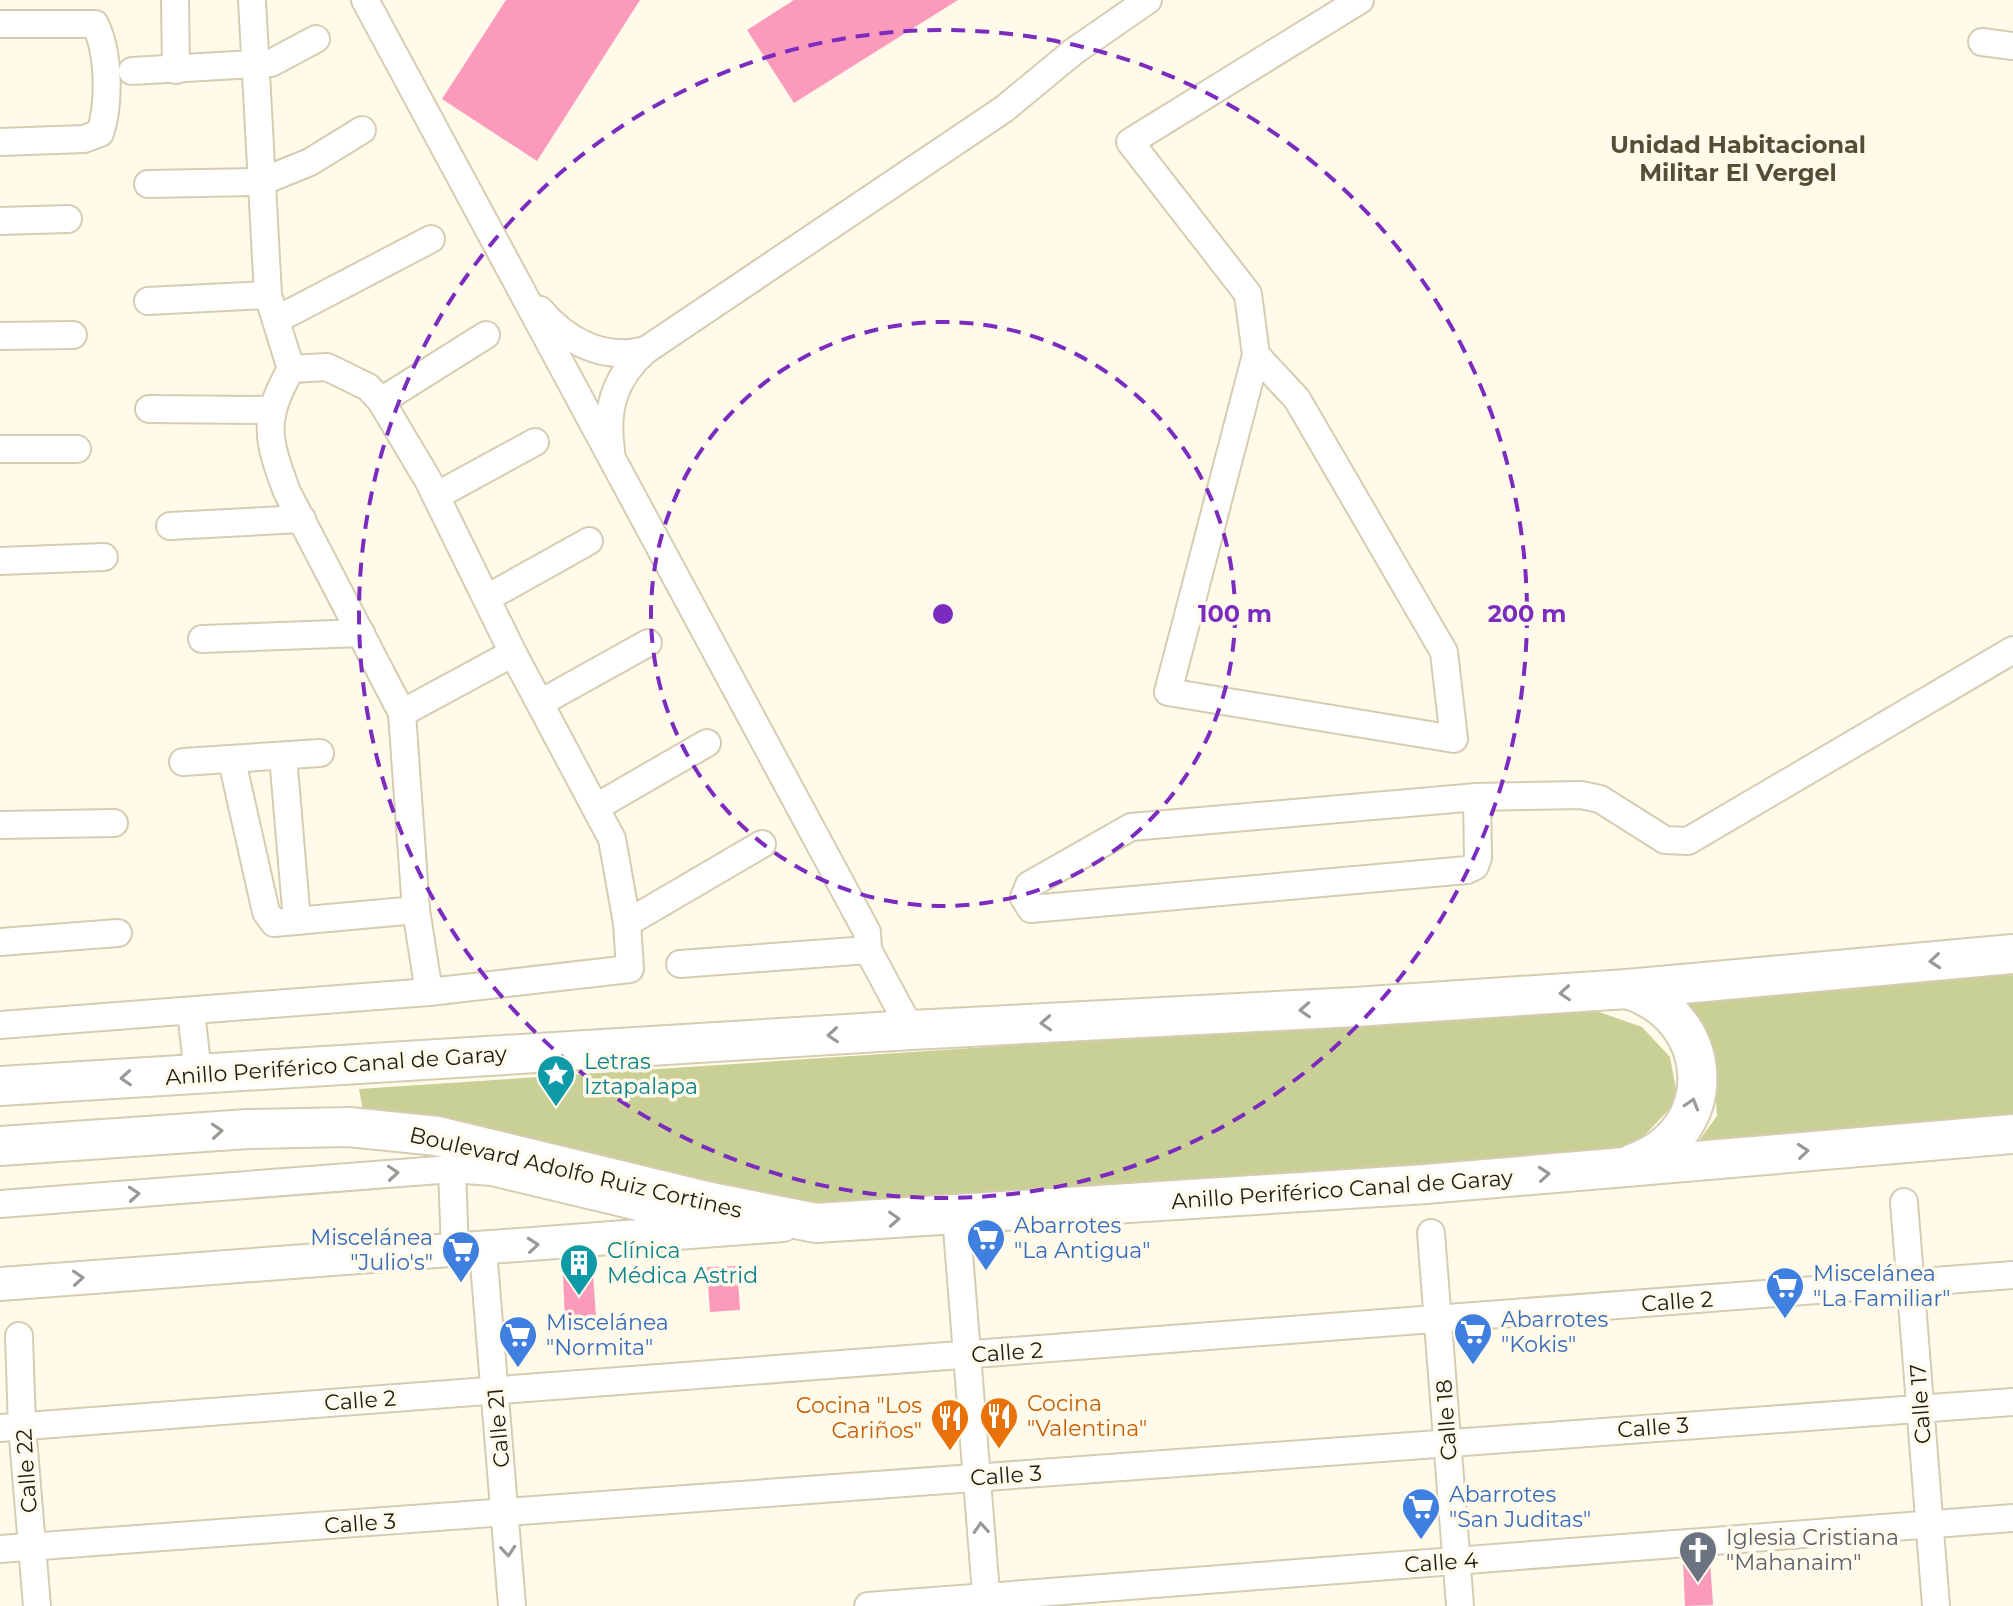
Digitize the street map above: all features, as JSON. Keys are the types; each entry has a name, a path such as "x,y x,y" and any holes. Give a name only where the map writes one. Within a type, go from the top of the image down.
{"highway":[{"name":"Anillo Periférico Canal de Garay","path":"0,1086 1627,989 2013,954"},
{"path":"1616,1167 1647,1159 1672,1140 1690,1113 1698,1082 1694,1051 1680,1023 1656,1001 1627,989"},
{"name":"Boulevard Adolfo Ruiz Cortines","path":"0,1146 248,1129 349,1127 437,1136 710,1202 816,1223"},
{"name":"Anillo Periférico Canal de Garay","path":"816,1223 1426,1184 2013,1134"}],"main road":[{"name":"Anillo Periférico Canal de Garay","path":"0,1284 816,1223"}],"street":[{"path":"175,0 176,70"},
{"path":"252,0 261,182 272,308 291,369 270,410 274,458 402,713 416,910 429,992"},
{"path":"365,0 867,932 868,950 911,1030"},
{"path":"615,465 609,435 612,400 627,368 646,350 1004,109 1073,52 1148,0"},
{"path":"1256,355 1297,399 1444,652 1454,739 1168,692 1256,355 1248,294 1130,142 1360,0"},
{"path":"0,24 95,24 101,36 106,115 100,133 84,139 0,142"},
{"path":"132,71 254,63 287,57 316,39"},
{"path":"1982,42 2013,46"},
{"path":"148,184 261,182 310,162 362,130"},
{"path":"0,221 68,219"},
{"path":"148,301 272,308 431,239"},
{"path":"519,286 549,321 579,343 615,353 646,350"},
{"path":"0,336 73,335"},
{"path":"381,401 486,335"},
{"path":"0,1025 429,992 630,969 627,923 612,839 598,806 513,653 436,496 381,401 350,375 327,367 291,369"},
{"path":"149,409 270,410"},
{"path":"436,496 535,442"},
{"path":"0,449 77,449"},
{"path":"170,526 302,519"},
{"path":"487,598 589,541"},
{"path":"0,561 104,557"},
{"path":"202,639 361,633"},
{"path":"542,702 648,643"},
{"path":"1477,797 1478,858 1475,866 1467,870 1031,909 1024,898 1029,885 1131,827 1477,797 1581,795 1600,799 1665,840 1688,841 2013,650"},
{"path":"402,713 513,653"},
{"path":"598,806 707,743"},
{"path":"183,762 320,753"},
{"path":"283,756 297,921"},
{"path":"232,761 266,912 274,923 416,910"},
{"path":"0,825 114,823"},
{"path":"627,923 762,844"},
{"path":"0,942 118,933"},
{"path":"680,964 868,950"},
{"path":"191,1011 198,1074"},
{"path":"0,1204 452,1169 492,1172 729,1228"},
{"name":"Calle 21","path":"452,1169 495,1390 512,1606"},
{"name":"Calle 17","path":"1904,1202 1936,1606"},
{"path":"956,1216 986,1602"},
{"name":"Calle 18","path":"1431,1233 1460,1606"},
{"name":"Calle 2","path":"11,1427 2013,1275"},
{"name":"Calle 22","path":"19,1336 11,1427 32,1547 37,1606"},
{"name":"Calle 3","path":"0,1549 2013,1402"},
{"name":"Calle 4","path":"868,1606 986,1602 1457,1561 2013,1518"}],"green space":[{"path":"2013,968 2013,1130 1684,1161 1717,1116 1712,1051 1658,999"},
{"path":"1585,1007 1642,1027 1670,1057 1678,1100 1621,1160 807,1231 437,1117 363,1111 359,1089"}],"building":[{"path":"506,0 640,0 537,161 442,99"},
{"path":"794,0 958,0 794,103 747,30"},
{"path":"737,1266 740,1310 710,1312 707,1267"},
{"name":"Clínica Médica Astrid","path":"593,1274 596,1318 565,1320 563,1275"},
{"name":"Iglesia Cristiana \"Mahanaim\"","path":"1710,1561 1713,1605 1685,1606 1683,1562"}],"place":[{"name":"Letras Iztapalapa","path":"556,1108"},
{"name":"Abarrotes \"La Antigua\"","path":"986,1272"},
{"name":"Miscelánea \"Julio's\"","path":"461,1284"},
{"name":"Clínica Médica Astrid","path":"579,1297"},
{"name":"Miscelánea \"La Familiar\"","path":"1785,1320"},
{"name":"Abarrotes \"Kokis\"","path":"1473,1366"},
{"name":"Miscelánea \"Normita\"","path":"518,1369"},
{"name":"Cocina \"Valentina\"","path":"999,1450"},
{"name":"Cocina \"Los Cariños\"","path":"950,1452"},
{"name":"Abarrotes \"San Juditas\"","path":"1421,1541"},
{"name":"Iglesia Cristiana \"Mahanaim\"","path":"1698,1584"}],"district":[{"name":"Unidad Habitacional Militar El Vergel","path":"1738,159"}]}
